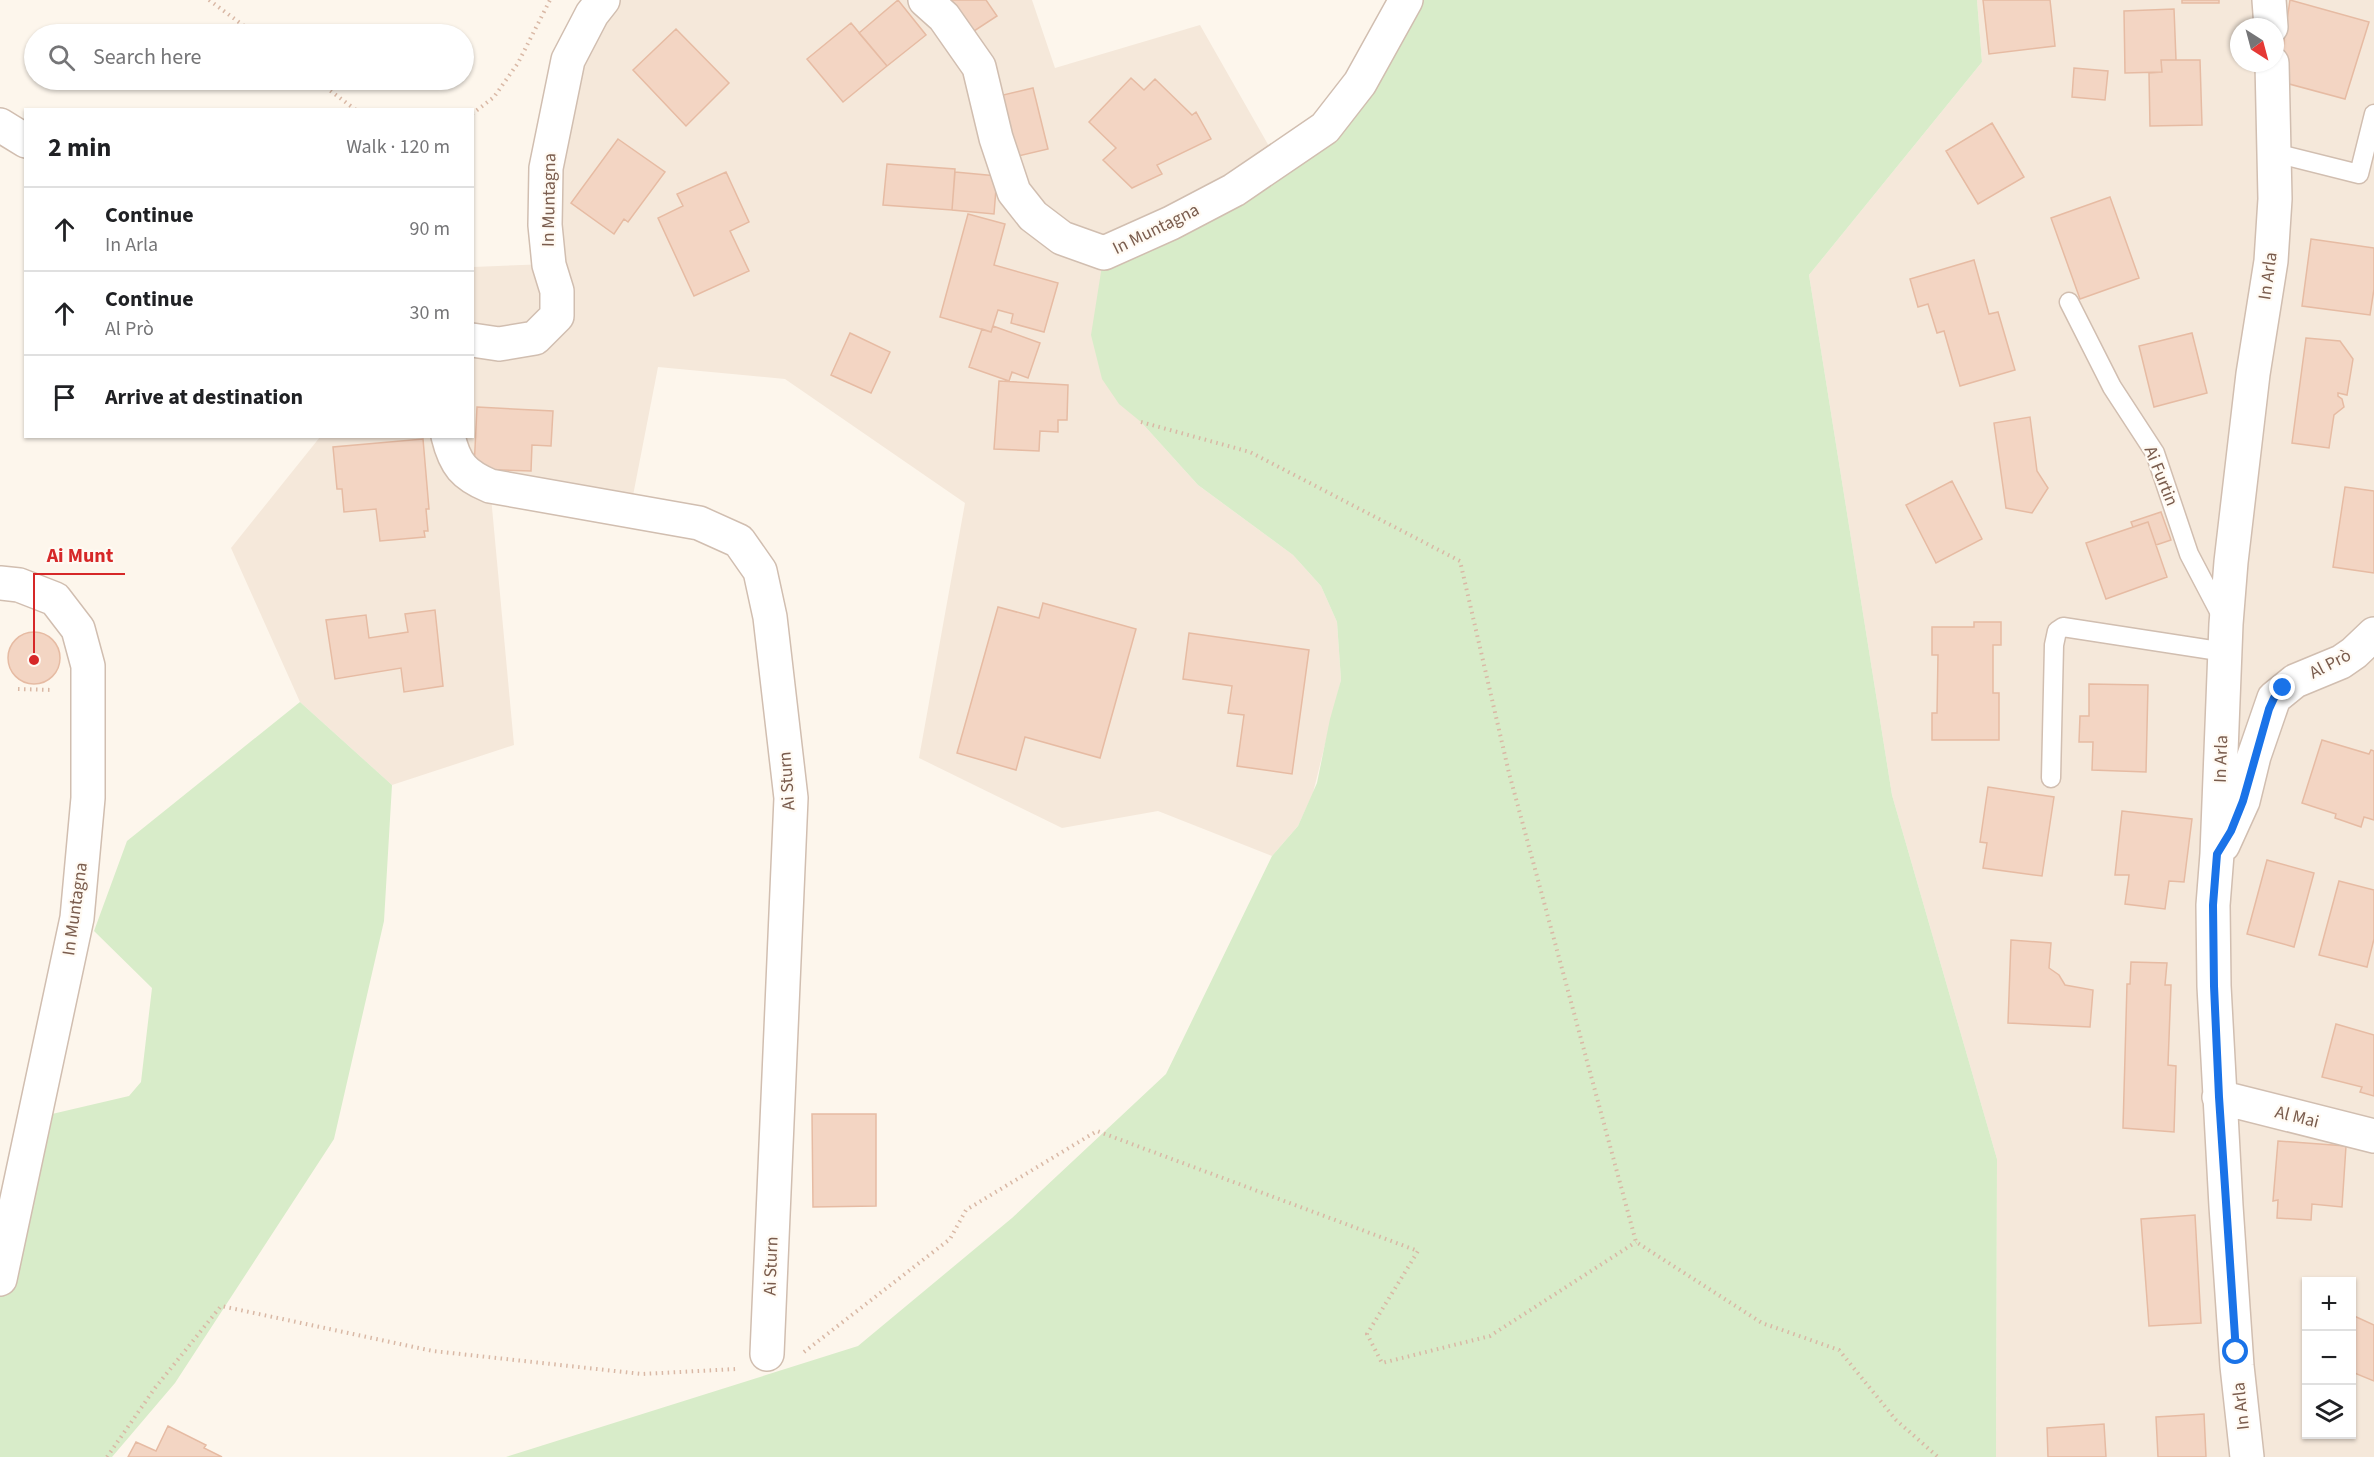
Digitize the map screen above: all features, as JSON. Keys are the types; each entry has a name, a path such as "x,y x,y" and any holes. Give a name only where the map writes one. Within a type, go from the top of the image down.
{"street":[{"name":"In Muntagna","path":"474,340 499,344 535,338 556,316 558,291 549,265 545,225 546,168 568,60 592,14 603,0"},
{"name":"In Muntagna","path":"925,0 944,17 979,67 996,138 1014,192 1033,216 1062,238 1104,253 1171,223 1234,190 1325,128 1360,83 1406,0"},
{"path":"2269,0 2270,18"},
{"name":"In Arla","path":"2247,1457 2237,1366 2219,1097 2213,905 2225,638 2252,386 2271,261 2276,153 2272,72"},
{"path":"0,125 24,140"},
{"name":"Ai Sturn","path":"449,438 452,451 469,477 490,486 699,523 740,541 760,571 770,617 791,798 767,1353"},
{"name":"In Muntagna","path":"0,583 19,585 55,599 78,629 88,666 88,798 77,918 0,1279"},
{"name":"Al Prò","path":"2217,854 2231,831 2243,801 2257,747 2274,698 2295,681 2341,662 2374,634"},
{"name":"Al Mai","path":"2219,1097 2374,1136"}],"lane":[{"path":"2276,153 2359,174 2374,114"},
{"name":"Ai Furtin","path":"2069,302 2112,387 2155,453 2189,554 2225,638"},
{"path":"2051,778 2054,645 2057,631 2063,627 2225,638"}],"path":[{"path":"209,0 241,24"},
{"path":"474,112 494,97 518,63 550,0"},
{"path":"329,90 353,108"},
{"path":"1141,422 1250,452 1460,561 1509,773 1636,1242 1762,1323 1839,1350 1896,1420 1938,1457"},
{"path":"18,689 41,691"},
{"path":"107,1457 155,1388 221,1306 433,1351 642,1374 742,1369 767,1353 802,1353 950,1239 966,1209 1097,1131 1418,1251 1367,1334 1382,1363 1490,1336 1636,1242"}],"shaded area":[{"path":"603,0 1032,0 1055,68 1200,25 1278,162 1105,253 1099,291 1141,422 1198,485 1293,555 1321,586 1337,622 1341,680 1313,793 1298,826 1272,856 1158,811 1062,828 919,758 965,503 785,379 658,367 630,511 490,486 514,745 392,785 300,702 231,548 319,438 474,438 474,267 549,264 546,168"},
{"path":"1977,0 2374,0 2374,1457 1996,1457 1997,1159 1892,795 1809,275 1982,62"}],"green space":[{"path":"1406,0 1977,0 1982,62 1809,275 1892,795 1997,1159 1996,1457 506,1457 858,1346 1012,1218 1166,1074 1272,856 1298,826 1317,783 1330,719 1341,680 1337,622 1321,586 1293,555 1198,485 1141,422 1119,404 1102,379 1091,335 1104,253 1278,162"},
{"path":"300,702 392,785 384,921 334,1139 175,1383 112,1457 0,1457 0,1279 52,1114 129,1096 141,1082 152,988 94,931 127,841"}],"building":[{"path":"898,0 926,35 887,66 859,33"},
{"path":"944,0 986,0 997,16 968,35"},
{"path":"1983,0 2050,0 2055,46 1989,54"},
{"path":"2182,0 2219,0 2219,3 2182,3"},
{"path":"2290,0 2369,22 2345,99 2278,81 2279,72 2284,72 2284,40"},
{"path":"2174,9 2176,60 2161,60 2162,72 2125,73 2124,11"},
{"path":"851,23 887,66 843,102 807,59"},
{"path":"676,29 729,83 686,126 633,70"},
{"path":"2161,60 2200,60 2202,125 2150,126 2149,73 2162,72"},
{"path":"2074,68 2108,71 2105,100 2072,97"},
{"path":"1131,78 1144,90 1155,79 1192,115 1196,112 1211,139 1157,165 1162,174 1132,188 1103,160 1116,148 1089,122"},
{"path":"1033,88 1048,149 1014,157 999,96"},
{"path":"1992,123 2024,177 1978,204 1946,151"},
{"path":"618,139 665,172 628,222 624,219 614,234 571,203"},
{"path":"887,164 955,169 952,210 883,205"},
{"path":"726,172 749,222 730,231 749,271 694,296 658,218 683,206 677,194"},
{"path":"955,172 997,176 994,214 952,210"},
{"path":"2110,197 2139,278 2080,299 2051,218"},
{"path":"968,214 1005,224 994,265 1058,283 1044,332 1011,323 1013,314 998,310 991,332 940,317"},
{"path":"2311,239 2374,248 2374,289 2370,315 2302,306"},
{"path":"1974,260 1989,314 1998,312 2015,370 1960,386 1944,331 1937,333 1928,304 1918,307 1910,279"},
{"path":"993,326 1040,343 1028,378 1012,372 1009,381 969,367 982,329 991,332"},
{"path":"850,333 890,352 871,393 831,375"},
{"path":"2192,333 2207,393 2154,407 2139,346"},
{"path":"2306,338 2340,341 2353,359 2347,395 2338,393 2344,407 2334,415 2329,448 2292,443"},
{"path":"999,381 1068,385 1067,420 1058,420 1058,432 1040,431 1039,451 994,449"},
{"path":"477,407 553,411 551,446 532,445 531,471 474,469"},
{"path":"2030,417 2037,471 2048,488 2032,513 2006,508 1994,423"},
{"path":"423,439 429,509 426,509 428,531 424,531 425,537 380,541 376,509 344,512 342,489 337,489 333,447"},
{"path":"1952,481 1982,539 1936,563 1906,505"},
{"path":"2345,487 2374,491 2374,573 2333,567"},
{"path":"2161,512 2171,540 2156,545 2148,522 2133,527 2131,522"},
{"path":"2148,522 2167,577 2106,599 2086,543"},
{"path":"1043,603 1136,629 1100,758 1025,737 1016,770 957,753 998,607 1039,618"},
{"path":"435,610 443,686 404,692 401,668 335,679 326,620 366,615 369,638 408,632 405,614"},
{"path":"1974,622 2001,622 2001,645 1993,645 1993,693 1999,693 1999,740 1932,740 1932,713 1937,713 1938,655 1932,655 1932,627 1974,627"},
{"path":"29,632 39,632 49,636 56,643 60,658 56,673 49,680 39,684 29,684 19,680 12,673 8,663 8,653 12,643 19,636"},
{"path":"1189,633 1309,650 1292,774 1237,766 1244,715 1228,713 1232,686 1183,679"},
{"path":"2089,684 2148,685 2146,772 2092,770 2093,742 2079,742 2080,716 2089,716"},
{"path":"2322,740 2369,754 2371,750 2374,751 2374,820 2364,817 2361,827 2335,818 2336,814 2302,803"},
{"path":"1988,787 2054,797 2042,876 1983,868 1987,843 1980,842"},
{"path":"2122,811 2192,819 2184,882 2169,881 2165,909 2125,904 2129,875 2115,875"},
{"path":"2267,860 2314,873 2294,947 2247,934"},
{"path":"2339,881 2374,890 2374,939 2367,967 2319,955"},
{"path":"2011,940 2051,943 2049,968 2059,975 2065,985 2093,990 2090,1027 2008,1023"},
{"path":"2131,962 2167,963 2165,985 2171,985 2168,1065 2176,1066 2174,1132 2123,1128 2127,984 2130,984"},
{"path":"2336,1024 2374,1035 2374,1096 2360,1092 2362,1087 2322,1077"},
{"path":"812,1114 876,1114 876,1206 813,1207"},
{"path":"2278,1141 2346,1146 2342,1207 2312,1204 2311,1220 2277,1218 2278,1200 2273,1201"},
{"path":"2195,1215 2201,1323 2149,1326 2141,1219"},
{"path":"2356,1317 2374,1325 2374,1381 2356,1374"},
{"path":"2204,1414 2206,1457 2158,1457 2156,1417"},
{"path":"2104,1424 2106,1457 2048,1457 2047,1428"},
{"path":"168,1426 206,1445 204,1448 222,1457 128,1457 136,1442 156,1451"}],"place":[{"name":"Ai Munt","path":"34,660"}],"route":[{"path":"2236,1352 2219,1097 2213,905 2217,854 2231,831 2243,801 2269,709 2274,698 2283,688"}]}
